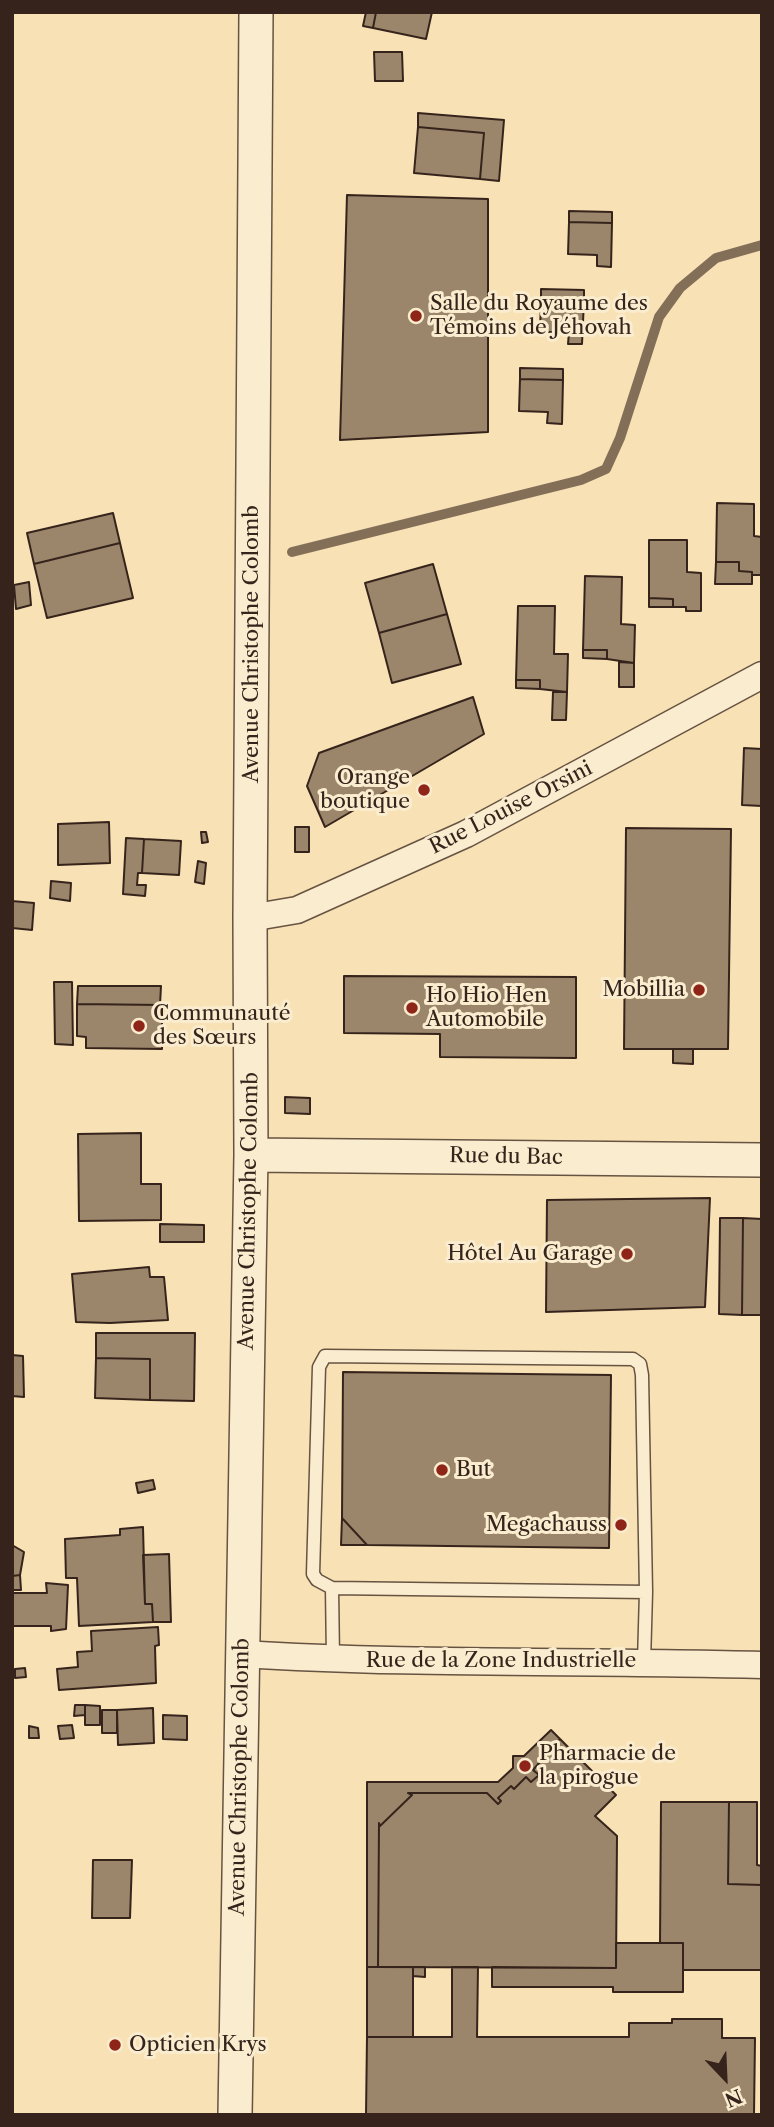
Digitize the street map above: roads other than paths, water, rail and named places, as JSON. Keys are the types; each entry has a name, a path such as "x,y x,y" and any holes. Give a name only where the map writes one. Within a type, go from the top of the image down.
{"street":[{"name":"Avenue Christophe Colomb","path":"235,2115 251,1155 256,12"},
{"name":"Rue Louise Orsini","path":"250,918 297,909 466,834 762,675"},
{"name":"Rue du Bac","path":"251,1155 762,1160"},
{"name":"Rue de la Zone Industrielle","path":"241,1654 333,1659 762,1665"}],"lane":[{"path":"644,1662 646,1592 640,1364 633,1359 619,1358 325,1356 319,1367 313,1574 317,1580 332,1588 646,1592"},
{"path":"332,1588 333,1659"}],"waterway":[{"path":"292,552 581,480 606,469 620,438 659,317 680,288 716,258 762,245"}],"place":[{"name":"Salle du Royaume des Témoins de Jéhovah","path":"416,316"},
{"name":"Orange boutique","path":"424,790"},
{"name":"Mobillia","path":"699,990"},
{"name":"Ho Hio Hen Automobile","path":"412,1008"},
{"name":"Communauté des Sœurs","path":"139,1026"},
{"name":"Hôtel Au Garage","path":"627,1254"},
{"name":"But","path":"442,1470"},
{"name":"Megachauss","path":"621,1525"},
{"name":"Pharmacie de la pirogue","path":"525,1766"},
{"name":"Opticien Krys","path":"115,2045"}]}
